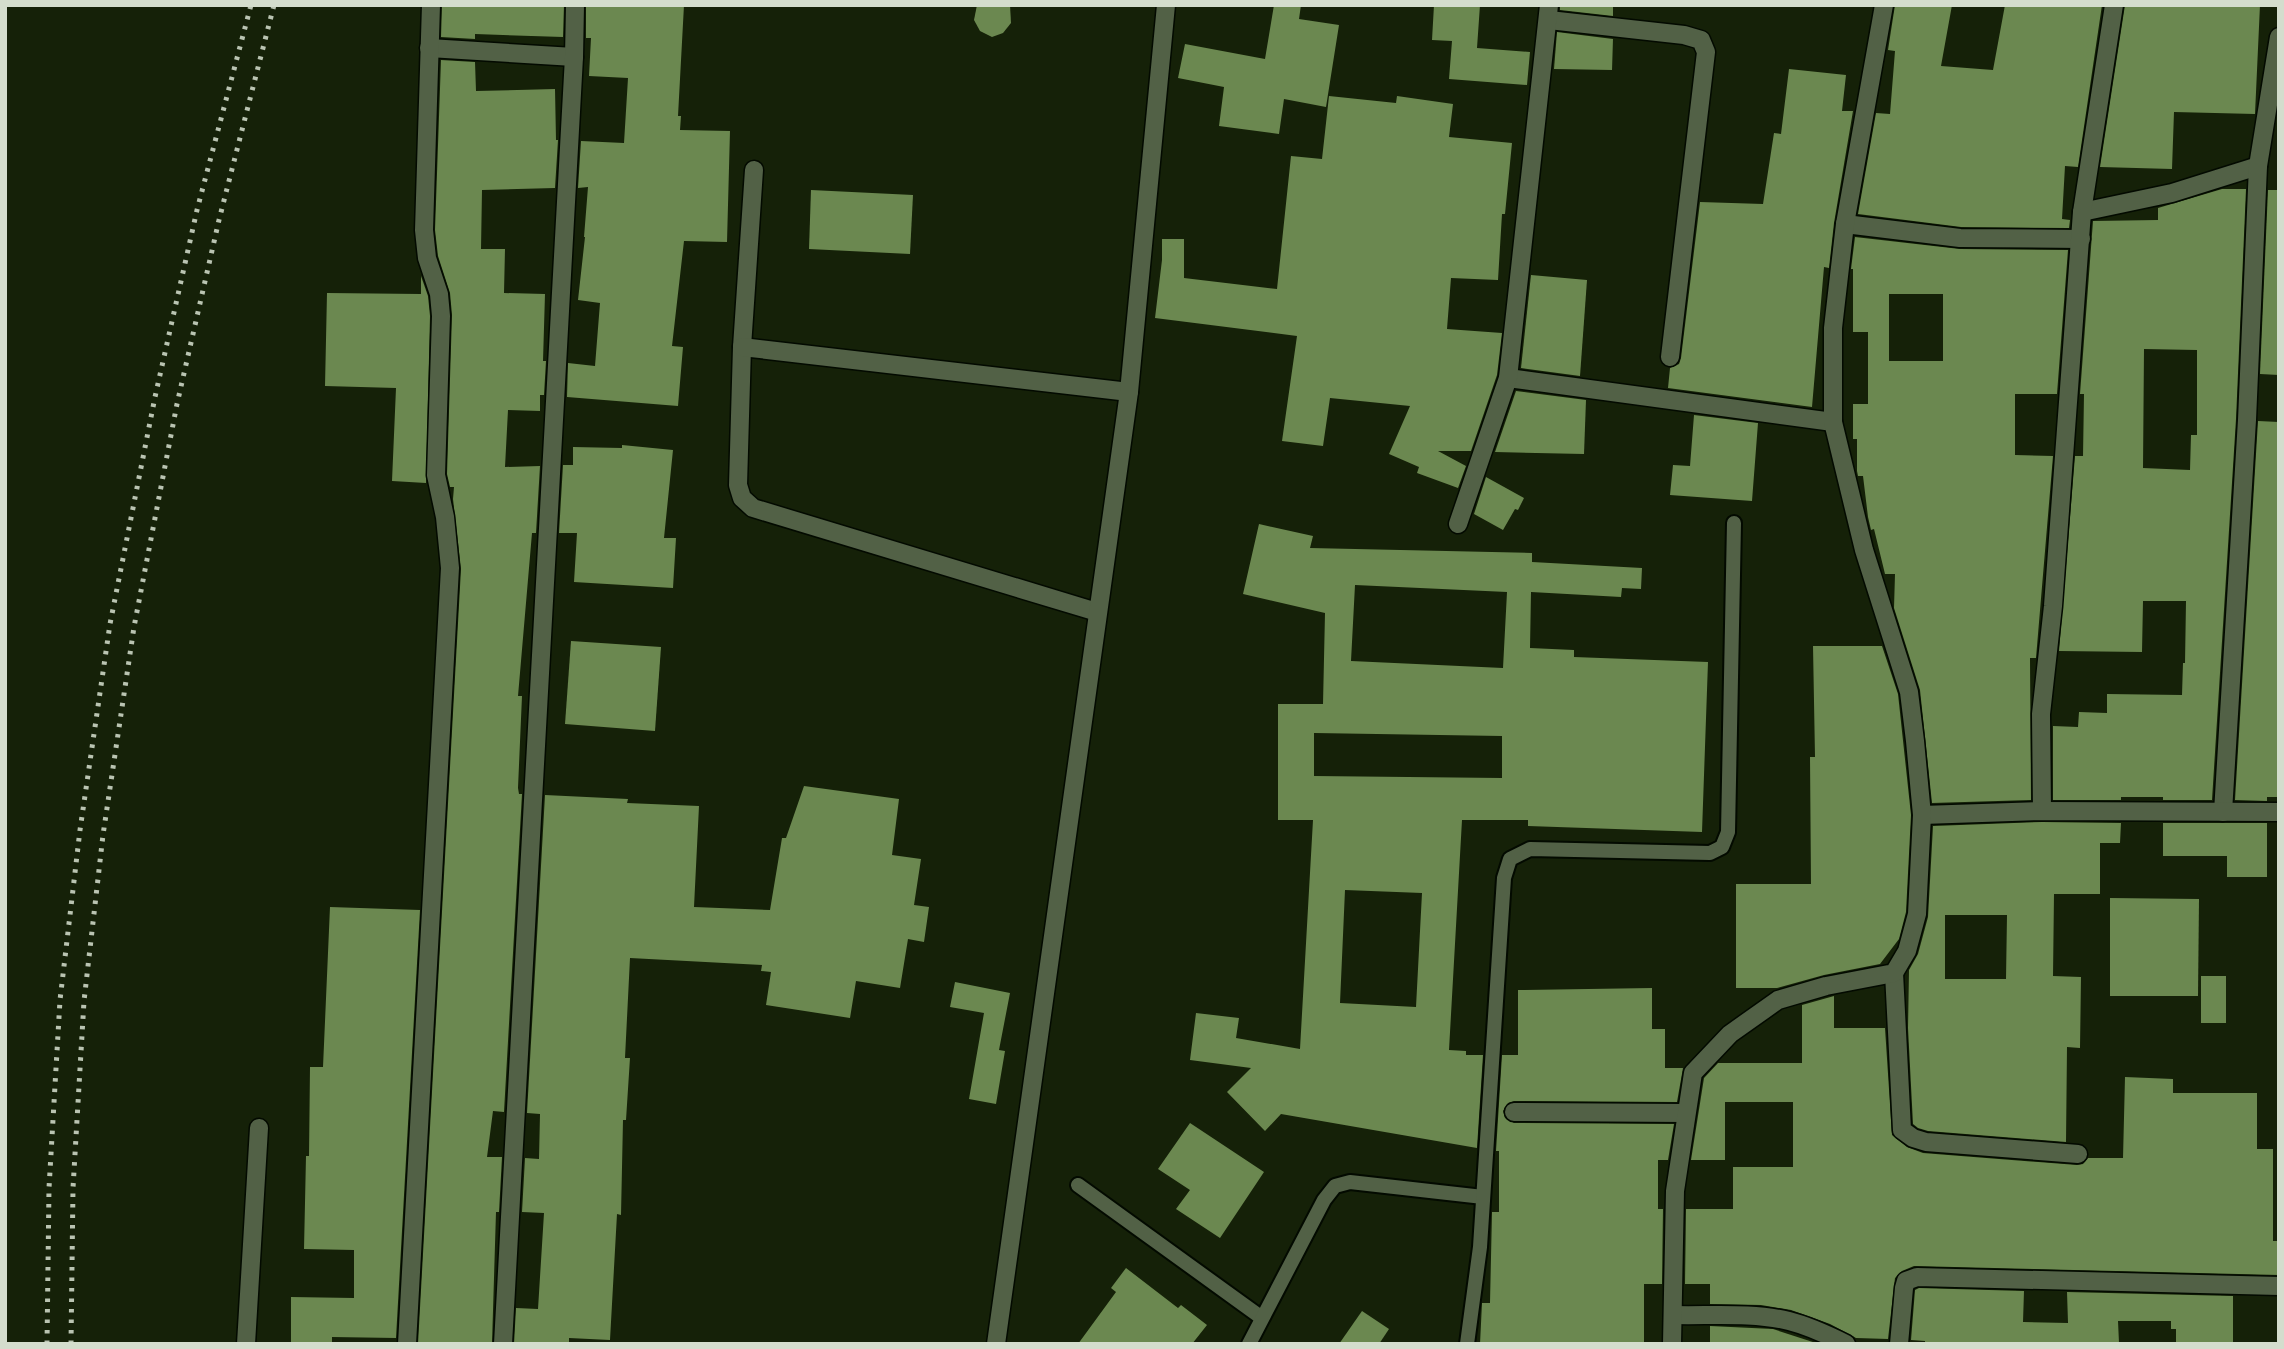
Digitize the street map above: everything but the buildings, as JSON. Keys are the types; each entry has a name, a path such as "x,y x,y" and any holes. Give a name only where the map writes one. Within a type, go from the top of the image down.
{"street":[{"path":"407,1344 450,568 445,517 436,475 441,316 439,294 427,258 424,230 431,5"},
{"path":"503,1344 575,5"},
{"path":"996,1344 1129,392 1166,5"},
{"path":"1884,5 1845,223 1832,328 1833,422 1864,550 1909,692 1922,815 1917,914 1907,951 1894,973 1902,1130 1913,1138 1926,1142 2078,1154"},
{"path":"2042,811 2041,714 2053,606 2082,212 2113,5"},
{"path":"1458,524 1508,378 1549,13 1684,35 1701,40 1706,52 1670,357"},
{"path":"2223,812 2247,420 2258,166 2279,37"},
{"path":"429,48 574,58"},
{"path":"2082,212 2172,193 2258,166"},
{"path":"754,170 742,347 738,485 742,498 753,508 1097,611"},
{"path":"1845,223 1960,237 2081,239"},
{"path":"742,347 1129,392"},
{"path":"1508,378 1833,422"},
{"path":"1922,815 2042,811 2279,812"},
{"path":"1672,1344 1675,1191 1693,1073 1731,1034 1778,1000 1826,986 1894,973"},
{"path":"1514,1112 1685,1113"},
{"path":"246,1344 259,1128"},
{"path":"1899,1344 1904,1288 1906,1281 1917,1277 2279,1286"},
{"path":"1672,1315 1788,1320 1846,1344"}],"lane":[{"path":"1467,1344 1483,1197 1504,878 1510,859 1530,849 1710,853 1722,847 1728,832 1734,523"},
{"path":"1249,1344 1324,1200 1335,1186 1350,1182 1483,1197"},
{"path":"1078,1185 1262,1318"}],"railway":[{"path":"47,1344 49,1188 60,1000 80,830 110,624 155,397 197,210 251,5"},
{"path":"71,1344 73,1188 84,1001 103,835 134,627 177,404 219,220 274,5"}]}
